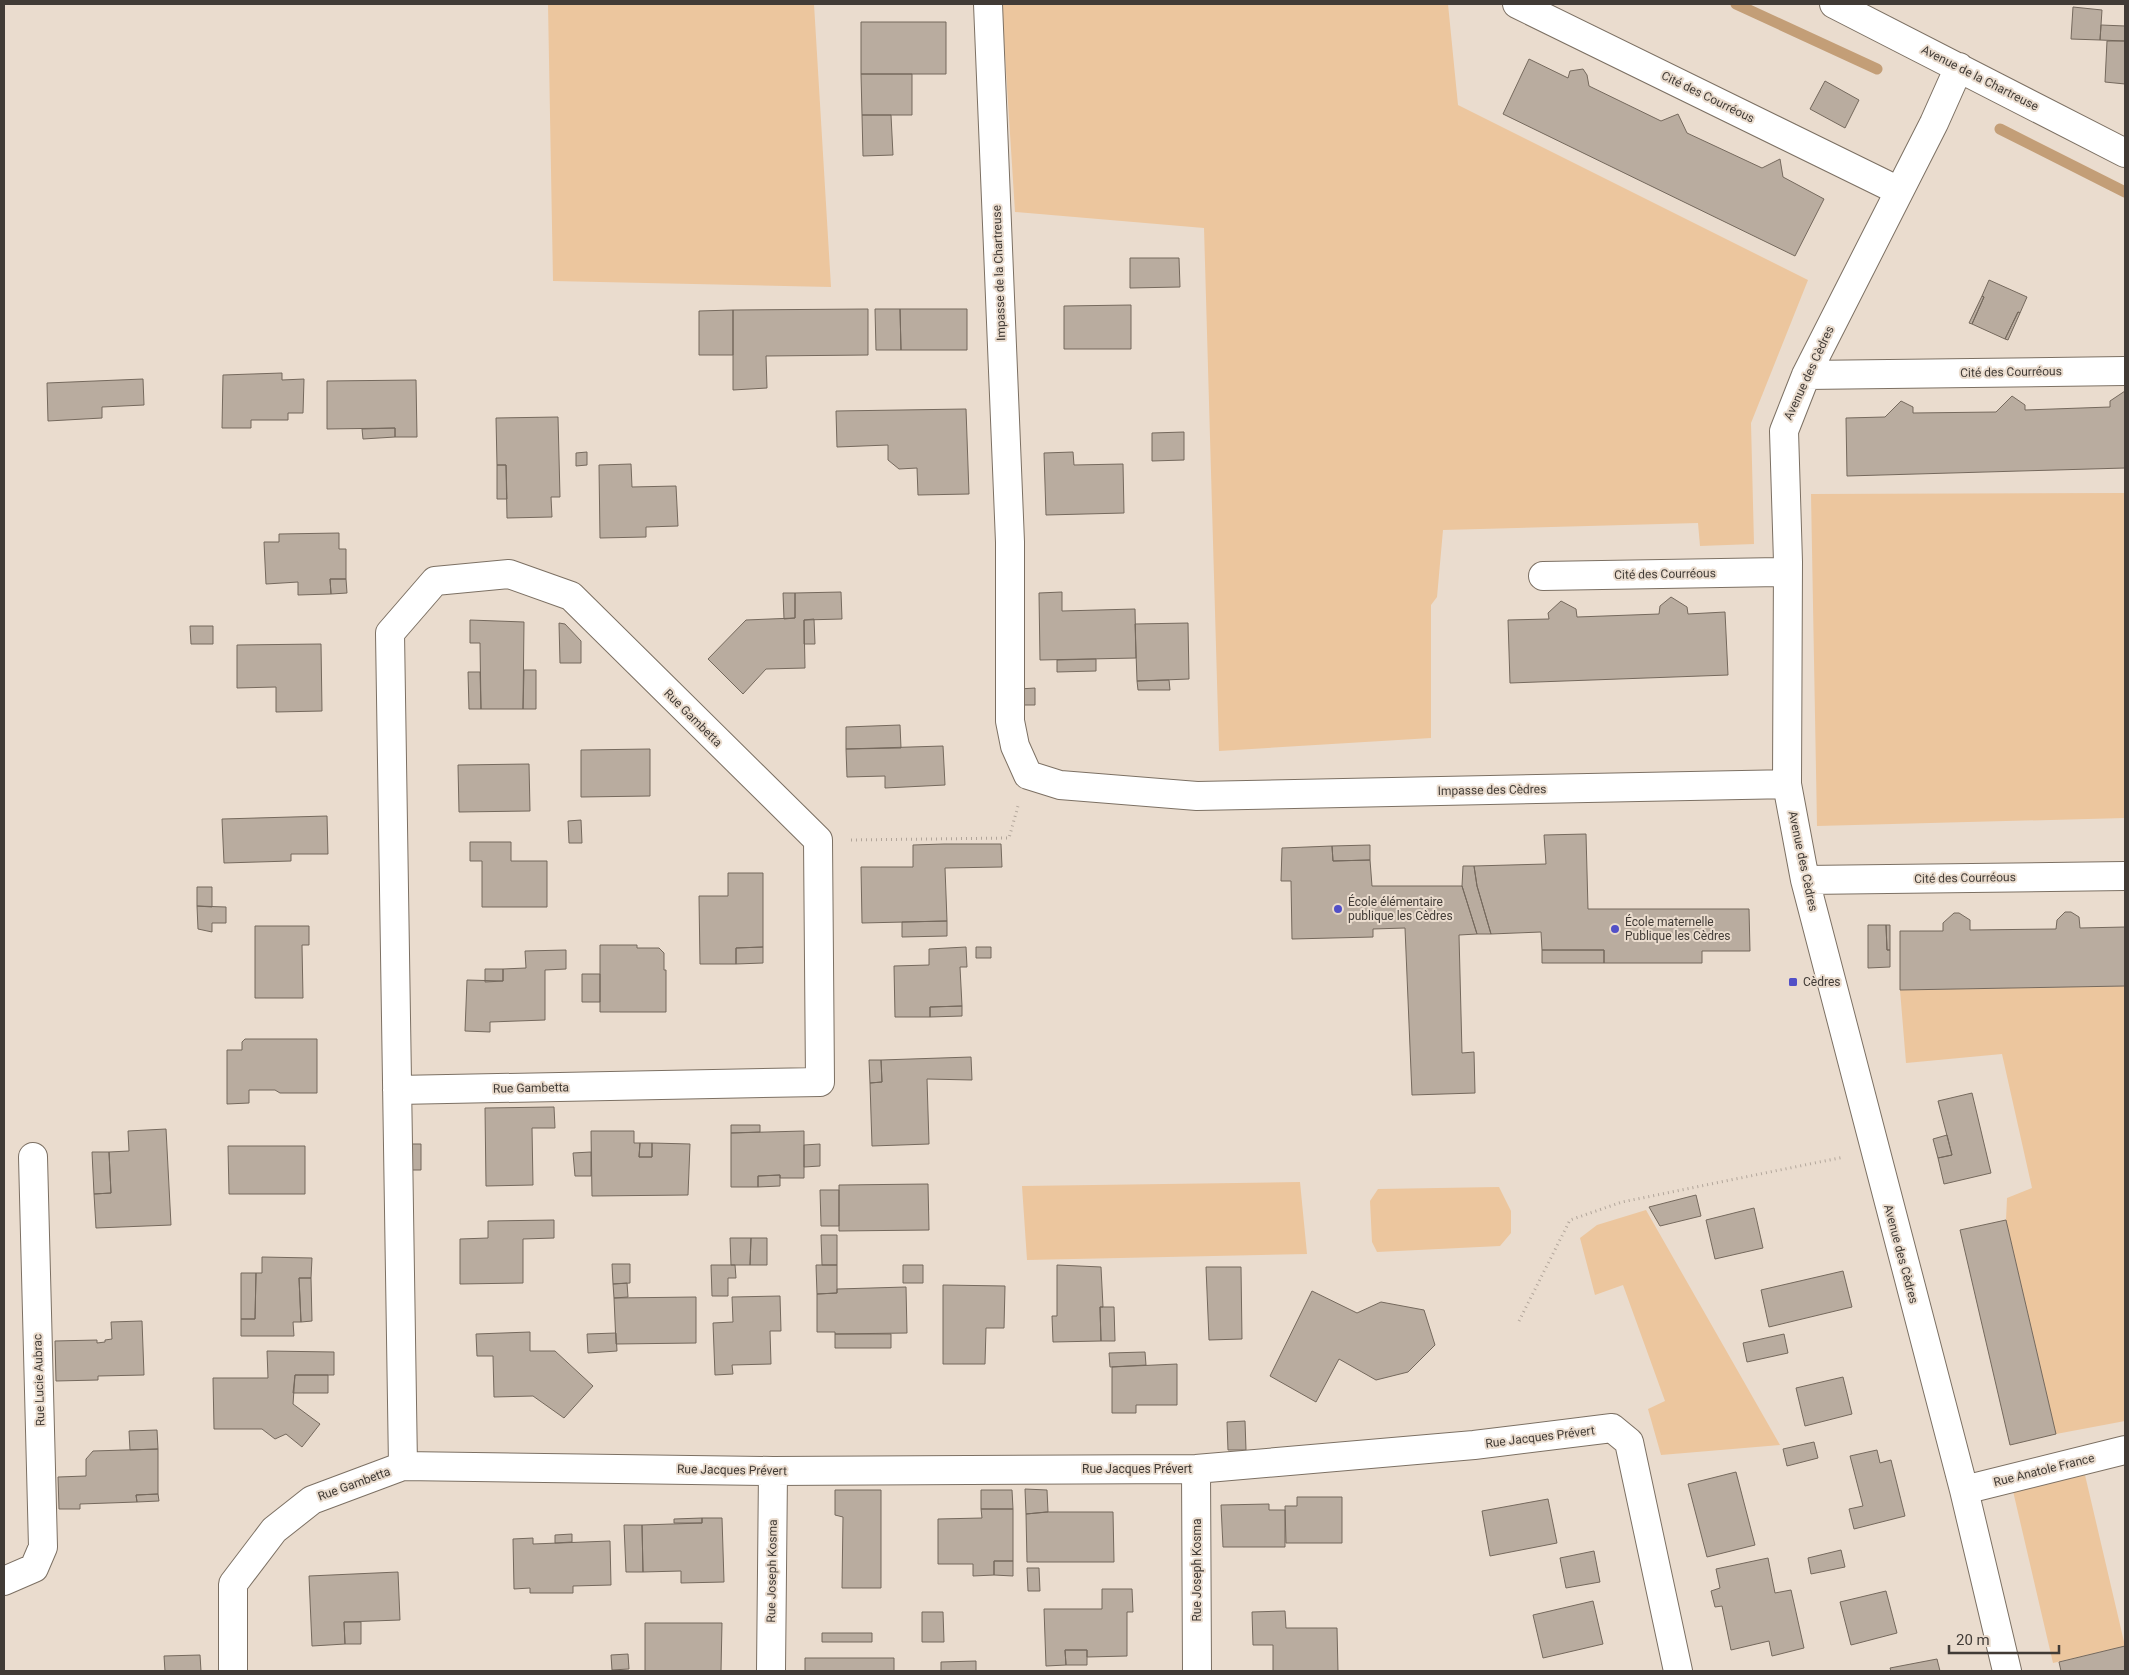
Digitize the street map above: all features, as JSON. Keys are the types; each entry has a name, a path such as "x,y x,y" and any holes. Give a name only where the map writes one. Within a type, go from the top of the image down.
{"street":[{"name":"Impasse de la Chartreuse","path":"988,4 1010,542 1010,721 1015,746 1028,775"},
{"name":"Cité des Courréous","path":"1517,4 1899,190"},
{"name":"Avenue de la Chartreuse","path":"1834,4 1869,12 1959,67 2125,152"},
{"name":"Avenue des Cèdres","path":"1959,67 1806,375 1784,431 1787,572 1787,784 1805,880 1964,1490 2007,1671"},
{"name":"Cité des Courréous","path":"1806,375 2125,371"},
{"name":"Cité des Courréous","path":"1543,576 1787,572"},
{"name":"Rue Gambetta","path":"233,1671 232,1584 274,1530 312,1500 403,1466 397,1090 390,633 435,580 509,574 571,596 818,840 820,1082 397,1090"},
{"name":"Impasse des Cèdres","path":"1028,775 1060,785 1197,796 1787,784"},
{"name":"Cité des Courréous","path":"1805,880 2125,876"},
{"name":"Rue Lucie Aubrac","path":"4,1581 34,1568 43,1547 33,1157"},
{"name":"Rue Jacques Prévert","path":"403,1466 773,1470 1196,1469 1474,1445 1612,1428 1629,1442 1678,1671"},
{"name":"Rue Anatole France","path":"1964,1490 2125,1450"},
{"name":"Rue Joseph Kosma","path":"1196,1469 1197,1671"},
{"name":"Rue Joseph Kosma","path":"770,1671 773,1470"}],"path":[{"path":"818,840 1009,838 1028,775"},
{"path":"1519,1321 1570,1220 1622,1202 1874,1150"}],"shaded area":[{"path":"548,4 814,4 831,287 553,281"},
{"path":"973,4 1448,4 1458,105 1808,280 1751,423 1754,544 1700,546 1698,523 1443,530 1437,597 1431,605 1431,738 1219,751 1204,228 1015,212 1002,8 973,7"},
{"path":"2125,493 2125,818 1817,826 1811,494"},
{"path":"2125,986 2125,1421 2056,1434 2006,1220 2007,1198 2032,1188 2002,1054 1906,1063 1900,990"},
{"path":"1300,1182 1307,1254 1027,1260 1022,1186"},
{"path":"1499,1187 1511,1211 1511,1233 1500,1246 1377,1252 1372,1242 1370,1201 1378,1189"},
{"path":"1646,1210 1780,1445 1661,1455 1648,1409 1665,1401 1623,1285 1595,1295 1580,1238 1597,1225"},
{"path":"2085,1475 2125,1646 2053,1663 2013,1491"}],"building":[{"path":"2073,7 2102,10 2100,40 2071,39"},
{"path":"861,22 946,22 946,74 861,74"},
{"path":"2101,25 2125,26 2125,41 2100,40"},
{"path":"2107,41 2125,41 2125,84 2105,82"},
{"path":"1529,59 1568,78 1570,71 1583,69 1587,75 1589,86 1661,121 1678,114 1687,133 1762,168 1780,159 1783,177 1824,199 1795,256 1503,114"},
{"path":"861,74 912,74 912,115 862,115"},
{"path":"1825,81 1859,100 1845,128 1810,109"},
{"path":"862,115 891,115 893,155 863,156"},
{"path":"1130,258 1179,258 1180,287 1130,288"},
{"path":"1989,280 2027,297 2005,339 1972,324"},
{"path":"1982,296 1984,297 1972,324 1969,323"},
{"path":"1131,305 1131,349 1064,349 1064,306"},
{"path":"868,309 868,355 766,356 767,388 733,390 733,310"},
{"path":"875,309 900,309 901,350 876,350"},
{"path":"900,309 967,309 967,350 901,350"},
{"path":"733,310 733,355 699,355 699,311"},
{"path":"2018,312 2020,313 2008,340 2005,339"},
{"path":"282,373 282,380 304,379 303,413 288,413 288,420 251,420 251,428 222,428 223,375"},
{"path":"143,379 144,405 102,407 102,418 48,421 47,383"},
{"path":"416,380 417,437 395,437 395,428 327,429 327,381"},
{"path":"2125,391 2125,468 1847,476 1846,418 1885,417 1901,401 1913,407 1913,413 1996,412 2012,396 2025,405 2025,410 2110,407 2110,401"},
{"path":"966,409 969,494 918,495 917,468 899,469 888,460 888,445 837,447 836,411"},
{"path":"558,417 560,497 551,497 552,517 507,518 506,465 497,465 496,418"},
{"path":"395,428 395,437 363,439 362,429"},
{"path":"1184,432 1184,460 1152,461 1152,433"},
{"path":"587,452 587,465 576,466 576,453"},
{"path":"1073,452 1074,465 1123,464 1124,513 1046,515 1044,453"},
{"path":"631,464 632,487 676,486 678,526 646,527 646,537 600,538 599,465"},
{"path":"497,465 506,465 507,499 497,499"},
{"path":"339,533 339,549 346,549 346,579 330,579 331,594 298,595 298,582 266,584 264,542 279,542 279,534"},
{"path":"330,579 346,579 347,593 331,594"},
{"path":"841,592 842,619 804,620 805,668 766,669 743,694 708,659 746,620 795,618 795,593"},
{"path":"1062,592 1062,611 1135,609 1136,658 1040,660 1039,593"},
{"path":"783,593 795,593 795,618 784,619"},
{"path":"1671,597 1687,607 1688,614 1725,612 1728,675 1510,683 1508,620 1549,619 1548,613 1561,601 1576,609 1577,617 1659,614 1660,606"},
{"path":"814,619 815,644 804,644 804,620"},
{"path":"470,620 524,622 523,709 481,709 480,643 470,643"},
{"path":"559,623 565,624 581,641 581,663 560,663"},
{"path":"1188,623 1189,679 1137,681 1135,624"},
{"path":"190,626 213,626 213,644 191,644"},
{"path":"321,644 322,711 276,712 276,687 237,688 237,645"},
{"path":"1096,659 1096,671 1057,672 1057,660"},
{"path":"524,670 536,670 536,709 523,709"},
{"path":"468,672 480,672 481,709 469,709"},
{"path":"1169,680 1170,690 1138,690 1137,681"},
{"path":"1035,688 1035,705 1020,705 1019,689"},
{"path":"900,725 901,748 846,749 846,727"},
{"path":"943,746 945,785 885,788 885,776 847,777 846,749"},
{"path":"650,749 650,796 581,797 581,750"},
{"path":"529,764 530,811 459,812 458,765"},
{"path":"327,816 328,854 291,854 291,861 224,863 222,819"},
{"path":"581,820 582,843 569,843 568,821"},
{"path":"1586,834 1588,909 1749,909 1750,951 1702,951 1702,963 1604,963 1604,950 1542,950 1541,932 1491,934 1477,886 1474,866 1546,864 1544,835"},
{"path":"470,842 511,842 511,861 547,861 547,907 482,907 482,861 470,861"},
{"path":"1001,844 1002,867 945,868 947,921 862,923 861,867 913,867 913,845"},
{"path":"1370,845 1370,860 1333,861 1332,846"},
{"path":"1332,846 1333,861 1370,860 1372,886 1462,886 1477,934 1459,935 1462,1053 1474,1052 1475,1093 1412,1095 1405,928 1373,929 1373,937 1292,939 1291,881 1281,881 1282,848"},
{"path":"1463,866 1474,866 1477,886 1491,934 1477,934 1462,886"},
{"path":"728,873 763,873 763,947 736,948 736,964 700,964 699,896 728,896"},
{"path":"197,887 212,887 212,907 197,906"},
{"path":"197,906 226,907 226,923 212,923 212,932 198,929"},
{"path":"2065,912 2071,912 2079,917 2080,928 2125,927 2125,986 1900,990 1900,931 1943,931 1943,923 1954,913 1959,913 1970,920 1970,930 2056,929 2057,920"},
{"path":"947,921 947,936 902,937 902,922"},
{"path":"1868,925 1886,925 1887,950 1890,950 1890,967 1868,968"},
{"path":"1886,925 1890,925 1890,950 1887,950"},
{"path":"255,926 309,926 309,945 302,945 303,998 255,998"},
{"path":"600,945 637,945 637,948 659,948 664,953 666,1012 600,1012"},
{"path":"763,947 763,963 736,964 736,948"},
{"path":"966,947 967,967 960,967 962,1006 930,1007 930,1017 895,1017 894,966 929,965 929,949"},
{"path":"976,947 991,947 991,958 976,958"},
{"path":"566,950 566,969 545,970 545,1020 490,1022 490,1032 465,1031 467,980 503,981 503,969 526,968 525,951"},
{"path":"1542,950 1604,950 1604,963 1542,963"},
{"path":"485,969 503,969 503,981 485,982"},
{"path":"582,974 600,974 600,1002 582,1002"},
{"path":"962,1006 962,1016 930,1017 930,1007"},
{"path":"245,1039 317,1039 317,1093 280,1093 275,1090 249,1090 249,1103 227,1104 227,1050 242,1050 242,1042"},
{"path":"971,1057 972,1080 927,1079 929,1144 872,1146 870,1083 882,1082 881,1060"},
{"path":"869,1060 881,1060 882,1082 870,1083"},
{"path":"1972,1093 1991,1173 1944,1184 1938,1158 1952,1155 1938,1101"},
{"path":"554,1107 555,1128 532,1128 533,1185 486,1186 485,1108"},
{"path":"731,1125 760,1125 760,1132 731,1133"},
{"path":"166,1129 171,1225 96,1228 94,1194 111,1193 109,1152 129,1151 128,1131"},
{"path":"591,1131 634,1131 634,1143 640,1143 639,1157 652,1157 652,1143 690,1144 688,1195 592,1196"},
{"path":"804,1131 804,1178 780,1178 780,1175 758,1176 758,1187 731,1187 731,1133"},
{"path":"1947,1135 1952,1155 1938,1158 1933,1139"},
{"path":"640,1143 652,1143 652,1157 639,1157"},
{"path":"405,1144 421,1144 421,1170 405,1170"},
{"path":"820,1144 820,1166 804,1167 804,1145"},
{"path":"228,1146 305,1146 305,1194 229,1194"},
{"path":"92,1152 109,1152 111,1193 94,1194"},
{"path":"591,1152 591,1176 575,1176 573,1153"},
{"path":"780,1175 780,1186 758,1187 758,1176"},
{"path":"928,1184 929,1230 839,1231 839,1185"},
{"path":"820,1190 839,1190 839,1226 821,1226"},
{"path":"1696,1195 1701,1216 1660,1226 1649,1207"},
{"path":"1754,1208 1763,1248 1715,1259 1706,1220"},
{"path":"554,1220 554,1238 523,1239 523,1283 460,1284 460,1239 488,1238 488,1221"},
{"path":"2006,1220 2056,1434 2010,1445 1960,1230"},
{"path":"821,1235 837,1235 837,1265 822,1265"},
{"path":"730,1238 751,1238 750,1265 731,1265"},
{"path":"751,1238 767,1238 767,1265 750,1265"},
{"path":"262,1257 312,1258 311,1278 299,1278 301,1322 293,1322 294,1336 241,1336 241,1319 255,1319 256,1273 262,1273"},
{"path":"612,1264 630,1264 630,1283 613,1284"},
{"path":"711,1265 735,1265 736,1278 728,1278 728,1296 712,1296"},
{"path":"816,1265 837,1265 837,1293 817,1294"},
{"path":"903,1265 923,1265 923,1283 903,1283"},
{"path":"1057,1265 1101,1267 1103,1307 1100,1307 1101,1341 1053,1342 1052,1316 1057,1316"},
{"path":"1206,1267 1241,1267 1242,1339 1209,1340"},
{"path":"1843,1271 1852,1307 1769,1327 1761,1290"},
{"path":"241,1273 256,1273 255,1319 241,1319"},
{"path":"299,1278 311,1278 312,1321 301,1322"},
{"path":"627,1283 628,1297 614,1298 613,1284"},
{"path":"943,1285 1005,1286 1004,1328 986,1328 985,1364 943,1364"},
{"path":"906,1287 907,1333 835,1334 835,1332 817,1332 817,1294 837,1293 837,1289"},
{"path":"1312,1291 1357,1313 1381,1302 1424,1310 1435,1345 1408,1372 1376,1380 1339,1359 1316,1402 1270,1376"},
{"path":"780,1296 781,1331 770,1331 771,1364 732,1365 733,1374 715,1375 713,1323 733,1322 732,1297"},
{"path":"696,1297 696,1343 616,1344 614,1298"},
{"path":"1100,1307 1114,1307 1115,1341 1101,1341"},
{"path":"142,1321 144,1375 98,1376 98,1380 56,1381 55,1341 97,1340 97,1343 105,1342 105,1340 112,1339 111,1322"},
{"path":"530,1332 530,1351 555,1351 593,1386 564,1418 533,1396 494,1397 493,1356 477,1356 476,1334"},
{"path":"616,1333 617,1351 588,1353 587,1334"},
{"path":"835,1334 891,1334 891,1348 835,1348"},
{"path":"1784,1334 1788,1353 1747,1362 1743,1343"},
{"path":"267,1351 334,1352 334,1375 295,1375 293,1404 320,1424 302,1447 286,1434 275,1439 262,1429 214,1429 213,1378 268,1378"},
{"path":"1145,1352 1146,1365 1110,1367 1109,1353"},
{"path":"1177,1364 1177,1405 1136,1405 1136,1413 1112,1413 1112,1367"},
{"path":"295,1375 328,1375 328,1393 293,1393"},
{"path":"1843,1377 1852,1414 1805,1426 1796,1388"},
{"path":"1245,1421 1246,1450 1228,1450 1227,1422"},
{"path":"157,1430 158,1449 130,1450 129,1431"},
{"path":"1814,1442 1818,1458 1787,1466 1783,1449"},
{"path":"158,1449 158,1494 136,1495 137,1502 80,1504 80,1509 59,1509 58,1477 86,1476 86,1459 93,1451"},
{"path":"1877,1450 1880,1463 1891,1460 1905,1516 1854,1529 1849,1509 1863,1506 1850,1456"},
{"path":"1736,1472 1755,1545 1707,1557 1688,1484"},
{"path":"1025,1489 1047,1490 1048,1512 1026,1514"},
{"path":"835,1490 881,1490 881,1588 842,1588 843,1517 835,1515"},
{"path":"981,1490 1012,1490 1013,1509 981,1509"},
{"path":"158,1494 159,1501 137,1502 136,1495"},
{"path":"1297,1497 1342,1497 1342,1543 1286,1543 1285,1506 1297,1506"},
{"path":"1548,1499 1557,1543 1490,1556 1482,1511"},
{"path":"1269,1504 1269,1510 1285,1510 1285,1547 1223,1547 1221,1505"},
{"path":"981,1509 1013,1509 1013,1561 994,1561 994,1575 973,1576 973,1564 938,1564 938,1519 982,1518"},
{"path":"1046,1512 1113,1512 1114,1562 1027,1562 1026,1514"},
{"path":"702,1518 702,1523 674,1523 674,1519"},
{"path":"702,1518 722,1518 724,1582 681,1583 681,1571 643,1572 642,1525 702,1523"},
{"path":"624,1525 642,1525 643,1572 626,1572"},
{"path":"572,1534 572,1542 555,1543 555,1535"},
{"path":"533,1538 533,1544 610,1541 611,1585 573,1586 573,1593 530,1593 530,1588 514,1589 513,1539"},
{"path":"1841,1550 1845,1567 1811,1574 1808,1558"},
{"path":"1594,1551 1600,1582 1566,1588 1560,1558"},
{"path":"1768,1558 1775,1593 1791,1590 1804,1648 1772,1656 1769,1641 1731,1650 1722,1606 1715,1607 1711,1591 1720,1588 1716,1569"},
{"path":"994,1561 1013,1561 1013,1576 994,1575"},
{"path":"1027,1568 1039,1568 1040,1591 1028,1591"},
{"path":"398,1572 400,1620 344,1622 345,1644 312,1646 309,1576"},
{"path":"1102,1589 1132,1589 1133,1612 1127,1612 1127,1656 1087,1657 1087,1650 1065,1650 1066,1665 1046,1666 1044,1609 1102,1609"},
{"path":"1886,1591 1897,1633 1851,1645 1840,1602"},
{"path":"1593,1601 1603,1644 1543,1658 1533,1615"},
{"path":"1285,1611 1286,1628 1337,1628 1338,1671 1273,1671 1273,1645 1253,1645 1252,1612"},
{"path":"922,1612 943,1612 944,1642 922,1642"},
{"path":"344,1622 361,1622 361,1644 345,1644"},
{"path":"645,1623 722,1623 721,1671 645,1671"},
{"path":"822,1633 872,1633 872,1642 822,1642"},
{"path":"2125,1646 2125,1671 2061,1671 2059,1662"},
{"path":"1065,1650 1087,1650 1087,1665 1066,1665"},
{"path":"628,1654 629,1669 612,1670 611,1655"},
{"path":"200,1655 201,1671 165,1671 164,1656"},
{"path":"805,1658 894,1658 894,1671 805,1671"},
{"path":"1937,1659 1940,1671 1891,1671 1890,1668"},
{"path":"976,1661 976,1671 941,1671 941,1662"}],"waterway":[{"path":"1736,4 1877,69"},
{"path":"2000,129 2125,192"}],"place":[{"name":"École élémentaire publique les Cèdres","path":"1338,909"},
{"name":"École maternelle Publique les Cèdres","path":"1615,929"},
{"name":"Cèdres","path":"1793,982"}]}
